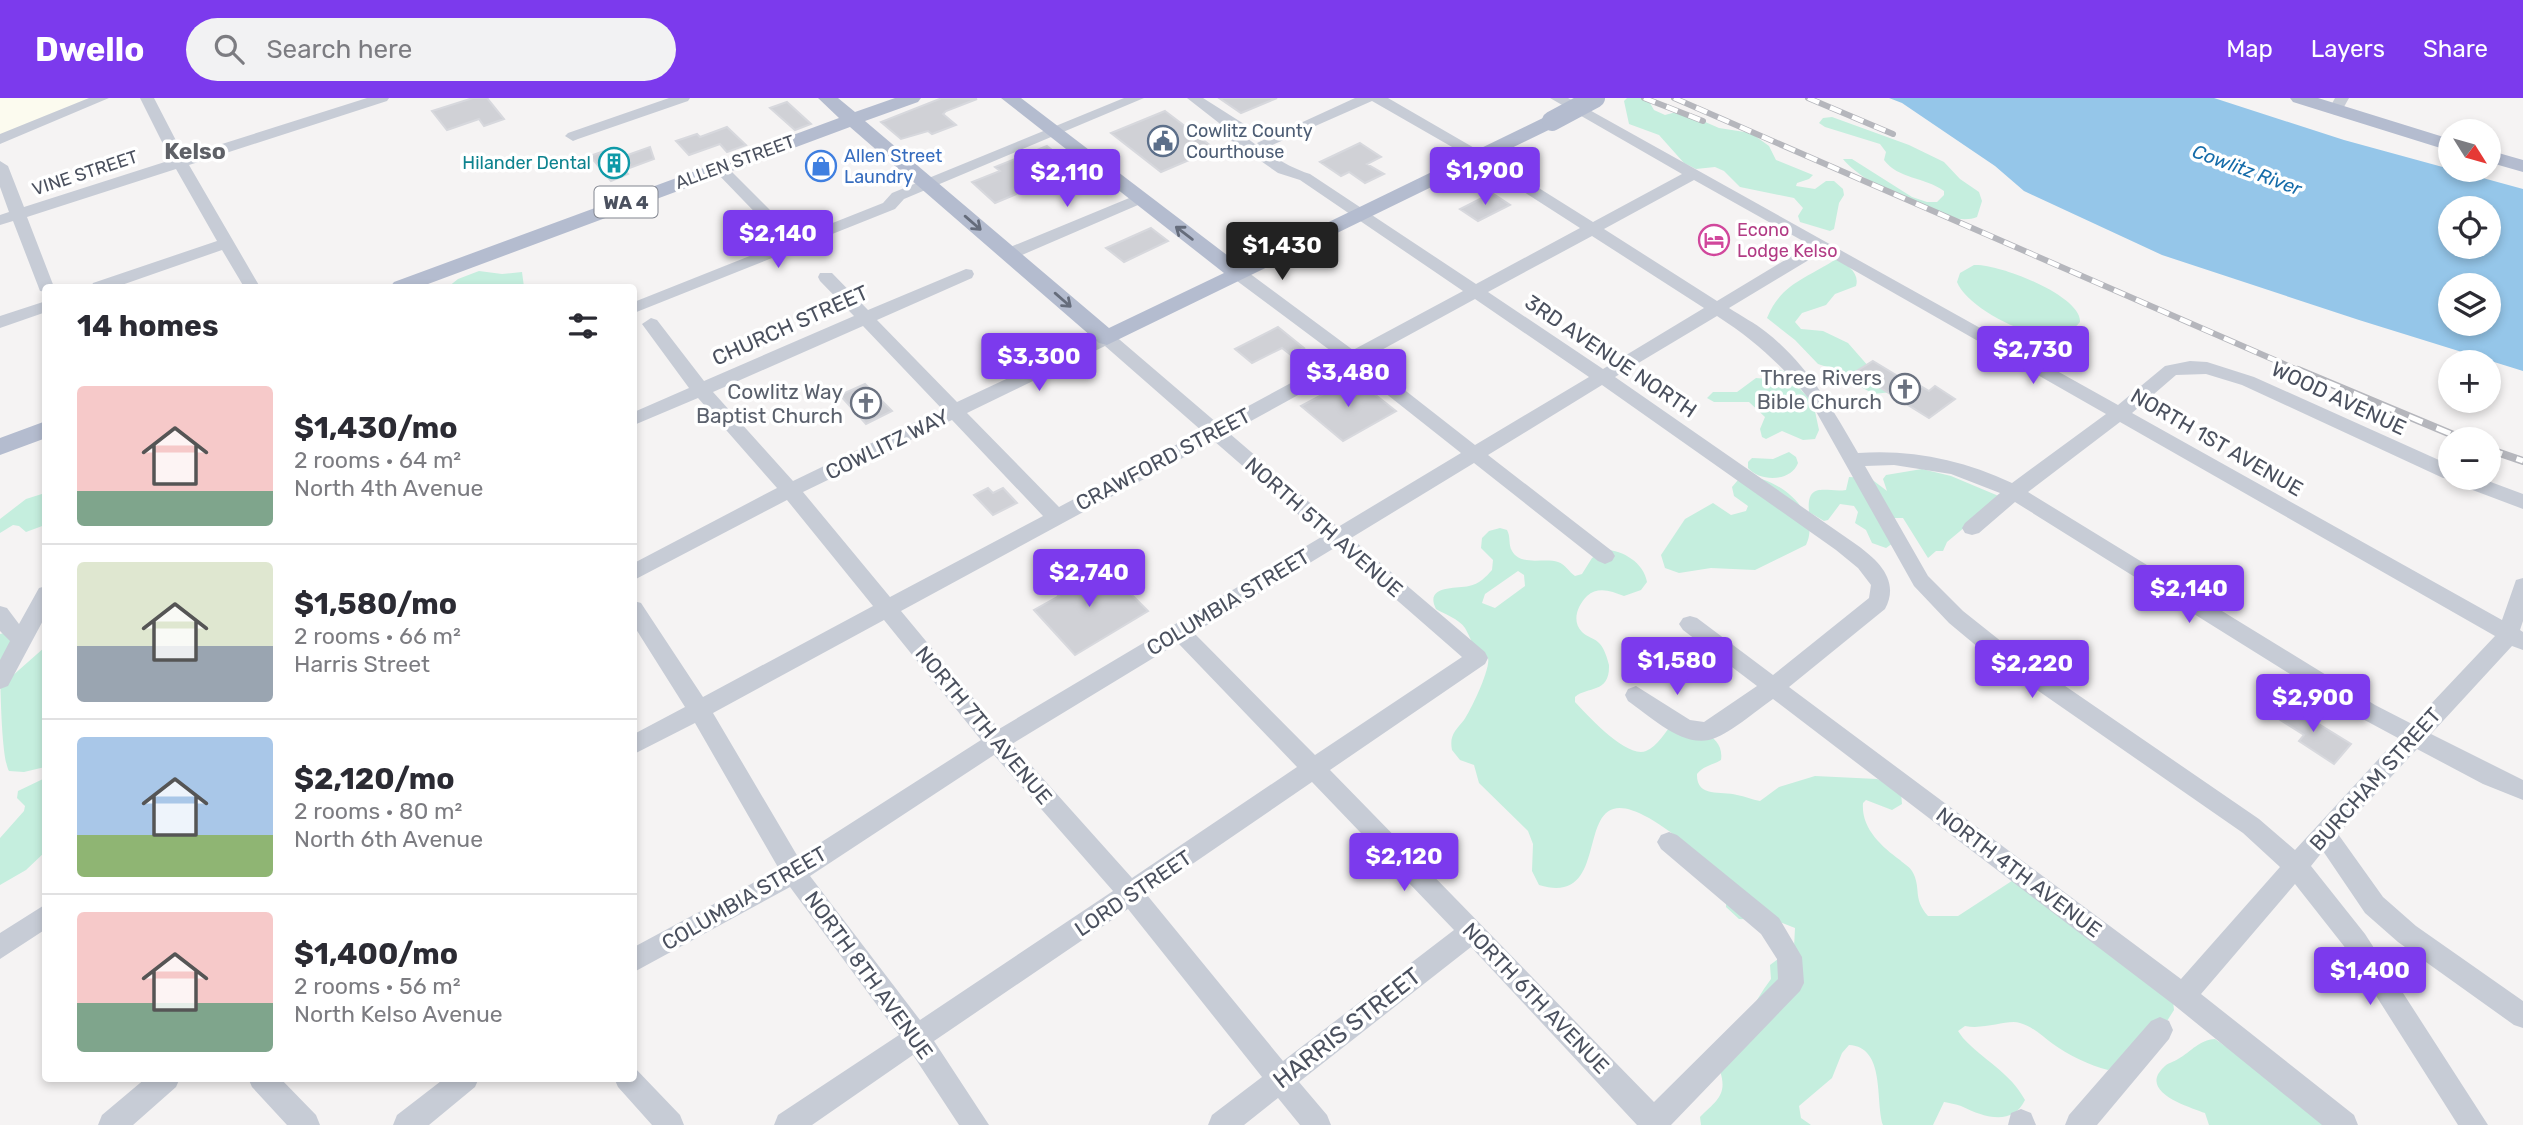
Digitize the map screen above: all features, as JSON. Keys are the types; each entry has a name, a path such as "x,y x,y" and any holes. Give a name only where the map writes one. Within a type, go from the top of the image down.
{"main road":[{"name":"NORTH 5TH AVENUE","path":"827,98 1107,338"},
{"name":"ALLEN STREET","path":"409,284 912,98"},
{"path":"1010,98 1238,274"},
{"name":"COWLITZ WAY","path":"1107,338 1595,98"},
{"path":"2299,98 2338,104 2438,141"},
{"path":"2501,160 2523,166"},
{"path":"0,447 42,431"}],"street":[{"path":"0,139 102,98"},
{"path":"147,98 180,163 250,284"},
{"name":"VINE STREET","path":"0,220 382,98"},
{"path":"573,136 683,98"},
{"path":"637,307 889,206 898,196 1138,98"},
{"name":"3RD AVENUE NORTH","path":"1194,98 1299,166 1305,177"},
{"path":"1265,143 1367,98"},
{"path":"1377,98 1478,156 1760,335 1796,371 1816,396 1921,581 1956,617 1999,652 2250,826 2296,866 2357,942 2474,1125"},
{"name":"NORTH 1ST AVENUE","path":"1557,98 2120,413 2516,639"},
{"name":"3RD AVENUE NORTH","path":"1226,121 1230,133 1256,152 1283,170 1305,177 1601,376 1843,545 1875,572 1882,584 1883,594 1878,603 1773,687"},
{"path":"0,166 16,215 45,284"},
{"path":"720,168 776,225 781,236"},
{"name":"CRAWFORD STREET","path":"637,743 1694,174"},
{"path":"637,294 886,194 898,196"},
{"path":"1009,254 1139,199"},
{"path":"108,284 226,243"},
{"name":"COLUMBIA STREET","path":"637,958 794,873 996,743 1822,245"},
{"name":"CHURCH STREET","path":"637,418 863,316 966,274"},
{"path":"1238,274 1352,358 1605,556"},
{"path":"826,277 1056,517"},
{"path":"0,322 42,307"},
{"name":"NORTH 7TH AVENUE","path":"651,324 700,389 790,490 996,743 1131,894 1317,1125"},
{"name":"COWLITZ WAY","path":"637,570 790,490 1107,338"},
{"name":"NORTH 5TH AVENUE","path":"1107,338 1477,658"},
{"name":"WOOD AVENUE","path":"2120,413 2171,370 2207,368 2248,381 2438,468"},
{"path":"1972,528 2014,492 2120,413"},
{"path":"1850,460 1887,457 1954,466 2014,492 2411,737 2523,790"},
{"path":"2492,490 2523,502"},
{"name":"BURCHAM STREET","path":"2183,996 2411,737 2516,639 2523,586"},
{"path":"0,680 42,602"},
{"path":"0,614 9,628 23,639"},
{"name":"NORTH 8TH AVENUE","path":"637,614 699,710 794,873 917,1038 975,1125"},
{"name":"NORTH 4TH AVENUE","path":"1690,624 2183,996 2344,1125"},
{"name":"NORTH 6TH AVENUE","path":"1180,632 1472,931 1654,1124"},
{"name":"LORD STREET","path":"788,1125 1477,658"},
{"path":"1636,695 1682,726 1695,731 1708,731 1773,687"},
{"path":"2324,833 2374,905 2407,934 2523,1016"},
{"path":"1654,1124 1791,983 1790,957 1770,926 1669,842"},
{"path":"0,947 42,918"},
{"name":"HARRIS STREET","path":"1222,1125 1472,931"},
{"path":"2079,1125 2160,1030"},
{"path":"112,1125 162,1082"},
{"path":"265,1082 306,1125"},
{"path":"407,1125 461,1082"},
{"path":"631,1082 670,1125"}],"shaded area":[{"path":"0,98 91,98 0,135"}],"green space":[{"path":"1627,98 1647,98 1654,110 1665,115 1680,111 1719,128 1751,133 1769,146 1776,160 1813,175 1796,186 1815,189 1826,181 1834,181 1843,189 1844,195 1839,203 1834,229 1830,231 1800,222 1798,216 1803,208 1794,198 1740,187 1724,171 1715,167 1696,169 1684,163 1659,135 1629,124 1624,101"},
{"path":"1832,117 1909,145 1944,162 1960,179 1979,192 1982,201 1977,217 1946,217 1906,202 1867,180 1843,159 1852,159 1912,197 1937,202 1944,195 1944,191 1937,186 1890,166 1884,160 1886,152 1880,144 1819,123 1823,118"},
{"path":"1836,259 1854,273 1856,286 1835,294 1826,305 1802,313 1795,322 1801,329 1823,331 1848,343 1891,392 1874,394 1857,385 1848,374 1818,364 1795,340 1767,318 1780,297 1796,282"},
{"path":"1974,265 2019,275 2054,292 2077,312 2080,322 2069,334 2041,335 1990,314 1975,304 1957,282 1960,273"},
{"path":"479,271 502,274 522,272 524,284 452,284"},
{"path":"1772,367 1783,371 1790,370 1801,390 1813,402 1819,430 1815,439 1803,440 1782,431 1766,439 1762,437 1760,429 1765,417 1749,402 1714,402 1707,398 1713,392 1737,392 1756,378 1768,379 1767,370"},
{"path":"1789,452 1796,457 1798,463 1789,474 1782,477 1767,478 1748,468 1748,462 1752,458 1773,459"},
{"path":"1922,469 1951,476 2001,497 1947,542 1943,551 1936,551 1928,558 1903,518 1894,518 1896,541 1886,548 1872,543 1866,530 1855,523 1858,512 1854,506 1840,504 1828,520 1824,521 1809,512 1809,502 1814,492 1846,490 1849,477 1870,478 1887,491 1883,479 1886,475"},
{"path":"1751,477 1774,484 1795,500 1808,521 1806,545 1755,570 1711,568 1679,573 1665,568 1661,555 1685,519 1713,503 1731,515 1746,511 1748,506 1734,496 1732,487 1738,480"},
{"path":"42,494 42,526 26,532 13,525 0,533 0,519 26,499"},
{"path":"1500,528 1507,530 1512,551 1521,559 1558,562 1575,576 1582,574 1592,558 1605,550 1625,555 1642,569 1647,582 1641,590 1624,596 1600,590 1591,593 1579,608 1576,618 1584,634 1596,640 1605,651 1609,665 1606,681 1575,697 1575,702 1618,742 1638,752 1646,751 1658,742 1673,723 1706,733 1718,744 1721,760 1699,771 1698,782 1701,787 1711,792 1760,801 1779,787 1815,776 1877,779 1892,785 1901,793 1902,804 1892,810 1866,800 1863,803 1865,820 1879,842 1912,871 1920,904 1928,916 1958,916 2021,875 2173,1001 2174,1010 2155,1040 2108,1070 2072,1056 2024,1024 2009,1022 1980,1027 1965,1026 1958,1031 1963,1038 2012,1082 2025,1100 2014,1113 1998,1117 1944,1102 1933,1125 1883,1125 1874,1065 1869,1055 1861,1048 1849,1045 1842,1053 1832,1078 1799,1106 1801,1118 1811,1125 1701,1125 1700,1117 1721,1092 1720,1071 1771,979 1770,965 1794,947 1795,928 1775,920 1739,919 1726,907 1722,883 1714,870 1697,853 1650,819 1621,808 1605,814 1582,874 1566,886 1539,885 1532,871 1533,844 1528,831 1479,783 1474,765 1460,760 1451,745 1452,737 1475,699 1488,658 1476,649 1465,628 1436,609 1433,601 1438,592 1476,584 1492,570 1493,560 1481,548 1482,538 1489,531","holes":["1518,571 1524,575 1525,586 1495,608 1482,603 1485,594"]},
{"path":"0,634 12,637 11,677 42,650 42,768 24,772 9,771 6,762 1,706"},
{"path":"42,779 42,855 26,870 0,885 0,838 24,811 25,806 17,798 18,791"},
{"path":"2215,1039 2338,1125 2209,1125 2205,1113 2178,1102 2161,1091 2157,1076 2165,1066 2200,1044"}],"water":[{"name":"Cowlitz River","path":"1889,98 2214,98 2344,140 2438,166 2438,182 2497,182 2523,189 2523,371 2501,364 2501,350 2455,350 2162,255 2024,191 1995,166 1902,103"}],"building":[{"path":"473,98 487,98 504,119 484,126 479,119 447,130 432,111"},
{"path":"942,98 977,99 946,111 943,114 956,125 932,134 928,131 901,139 881,122"},
{"path":"1219,98 1277,98 1241,113"},
{"path":"787,102 811,124 795,130 770,108"},
{"name":"Cowlitz County Courthouse","path":"1165,111 1215,149 1161,172 1111,133"},
{"path":"727,127 746,145 727,152 720,144 689,155 676,141 697,134 700,137"},
{"path":"1360,143 1381,157 1367,164 1384,174 1365,183 1349,172 1341,176 1320,162"},
{"path":"1047,146 1076,169 995,203 972,182 1000,171 995,167"},
{"name":"Hilander Dental","path":"650,147 654,159 624,170 628,174 611,181 590,156 613,148 622,157"},
{"path":"1492,193 1510,205 1478,221 1460,209"},
{"path":"1151,228 1168,241 1124,262 1106,248"},
{"path":"1278,327 1304,348 1291,355 1282,348 1252,363 1235,349"},
{"name":"Three Rivers Bible Church","path":"1873,361 1911,384 1914,382 1929,391 1935,386 1955,399 1929,418 1855,372"},
{"path":"1354,378 1396,411 1343,441 1301,406"},
{"name":"Cowlitz Way Baptist Church","path":"865,384 892,411 866,424 840,395"},
{"path":"988,488 993,493 1003,488 1017,503 993,515 974,495"},
{"path":"1084,569 1093,578 1107,570 1148,611 1075,655 1034,610 1059,596 1051,588"},
{"path":"2283,702 2351,744 2334,764 2299,741 2304,735 2271,714"}],"railway":[{"path":"1644,98 1703,121"},
{"path":"1674,98 2302,372"},
{"path":"1808,98 1893,134"},
{"path":"2298,370 2438,429"},
{"path":"2501,453 2523,461"}],"place":[{"name":"Cowlitz County Courthouse","path":"1163,141"},
{"name":"Hilander Dental","path":"614,163"},
{"name":"Allen Street Laundry","path":"821,166"},
{"name":"Econo Lodge Kelso","path":"1714,240"},
{"name":"Three Rivers Bible Church","path":"1905,389"},
{"name":"Cowlitz Way Baptist Church","path":"866,403"}],"district":[{"name":"Kelso","path":"195,151"}]}
